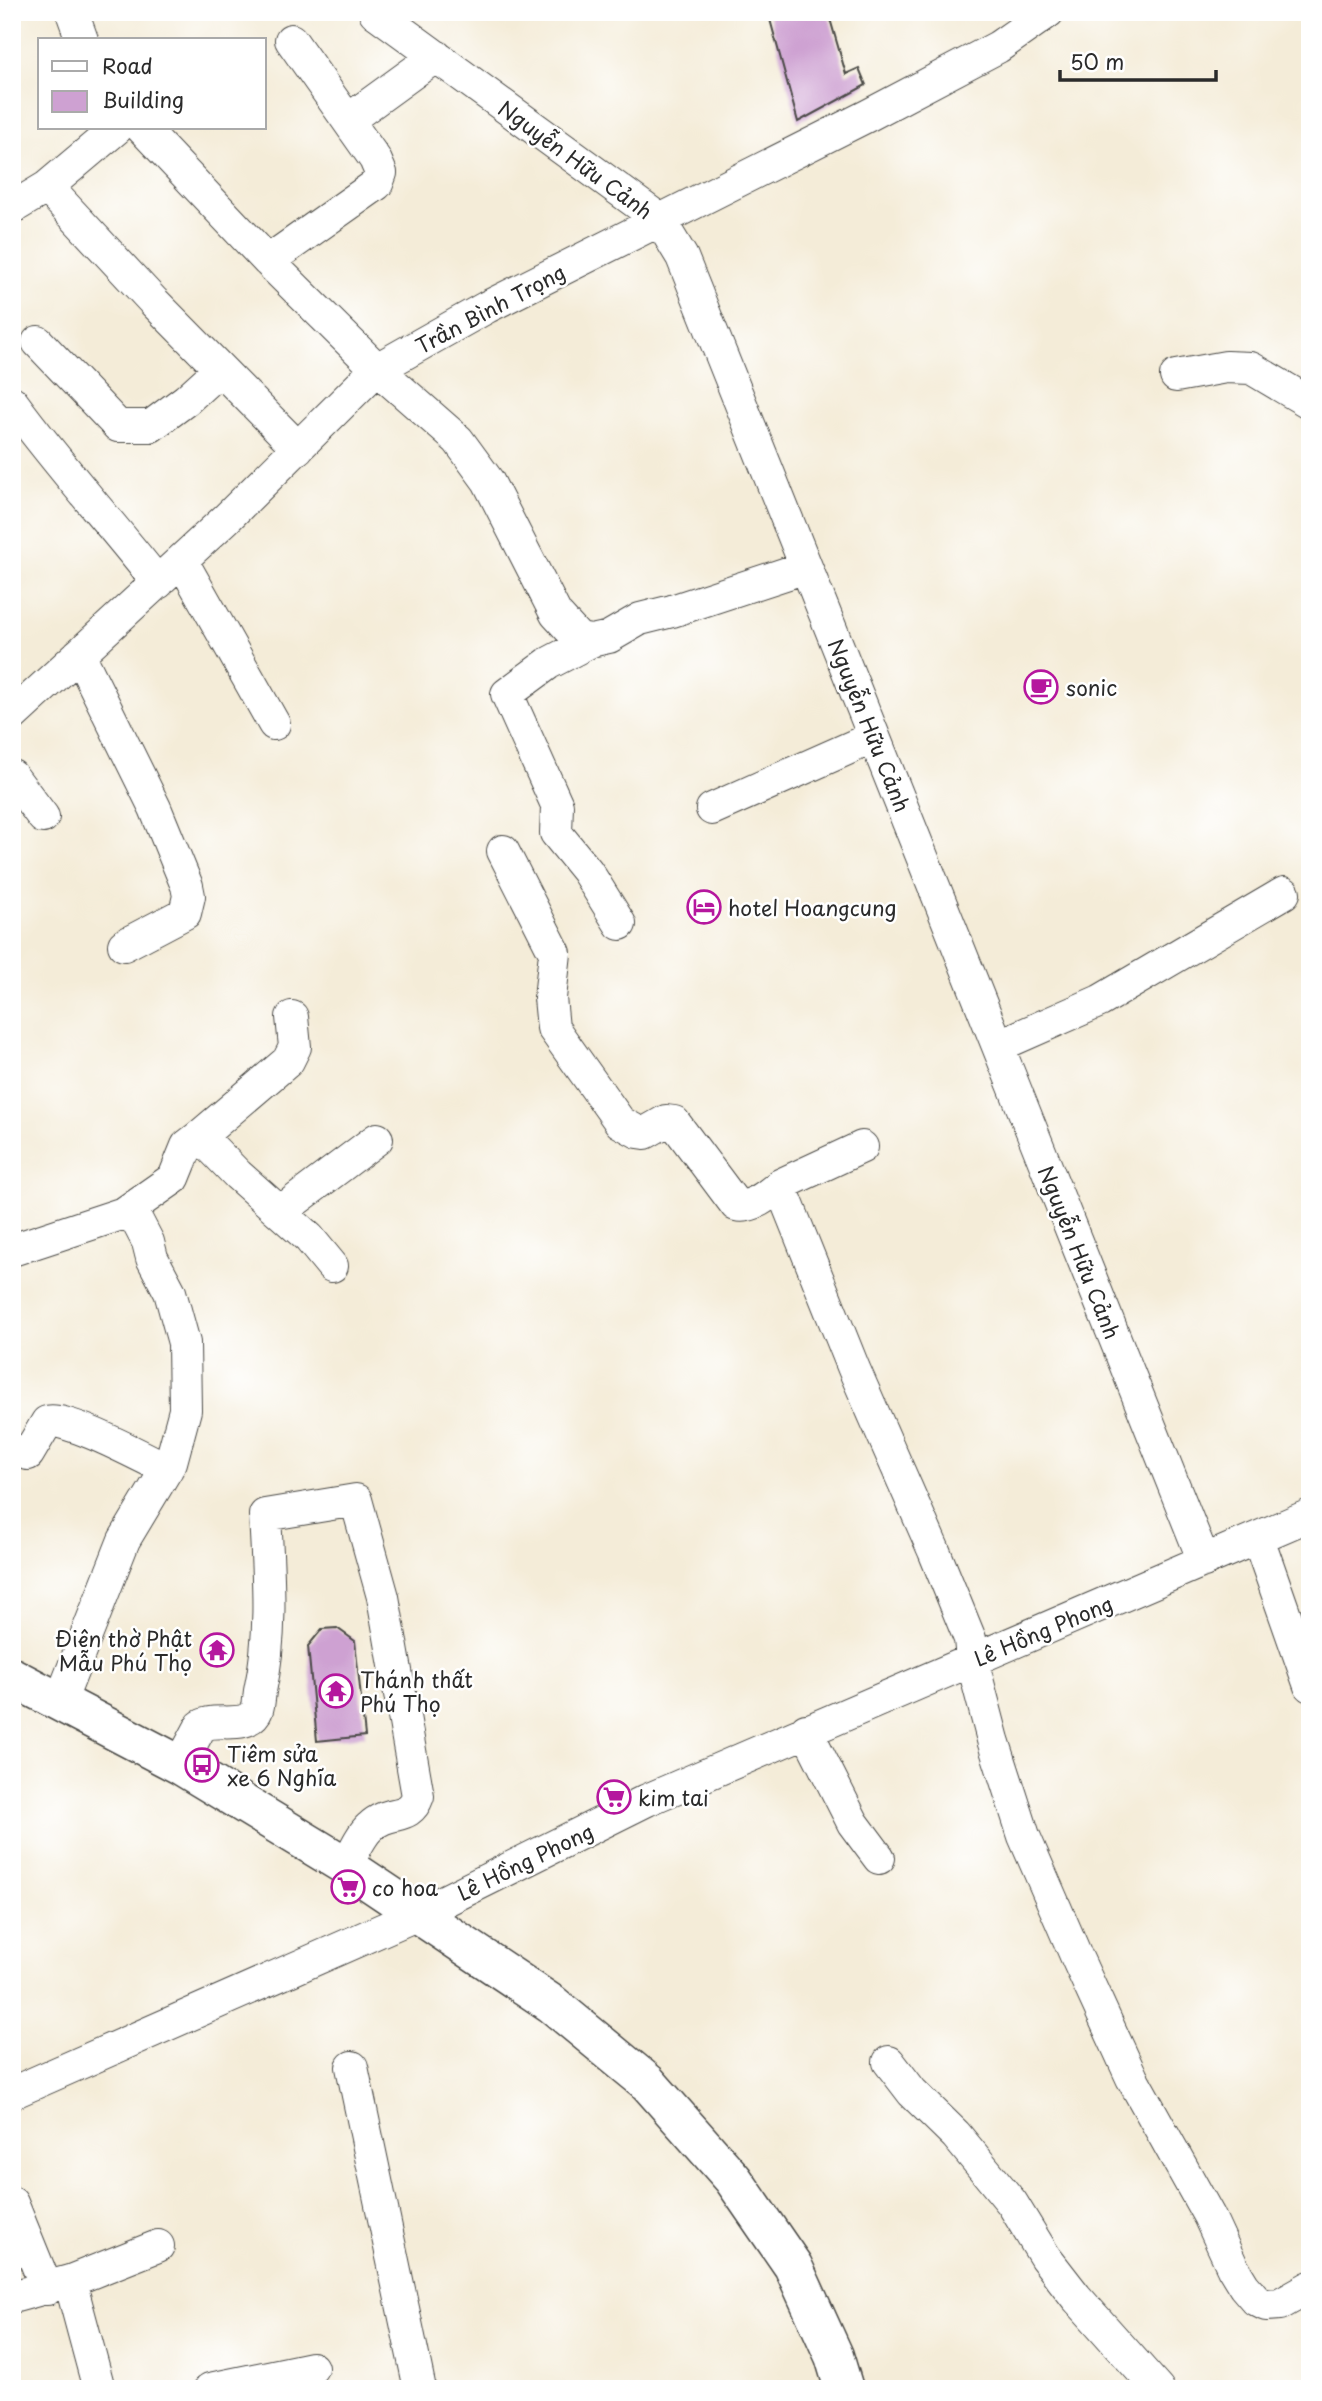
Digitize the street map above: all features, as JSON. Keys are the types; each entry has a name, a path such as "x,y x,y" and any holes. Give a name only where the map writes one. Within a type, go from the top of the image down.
{"main road":[{"path":"12,1677 180,1765 346,1866 552,2004 648,2084 733,2179 793,2266 834,2356 844,2389"}],"street":[{"path":"72,12 81,38"},
{"name":"Nguyễn Hữu Cảnh","path":"375,12 659,219 682,257 1204,1561"},
{"name":"Trần Bình Trọng","path":"13,715 182,561 377,369 487,307 869,115 998,47 1048,12"},
{"path":"268,261 377,184 382,173 375,159 291,40"},
{"path":"348,120 436,56"},
{"path":"12,208 47,187 115,130"},
{"path":"144,130 268,261 377,369 458,440 488,481 556,614 579,639 591,641"},
{"path":"47,187 219,370 298,448"},
{"path":"38,342 118,426 152,426 219,370"},
{"path":"1176,376 1226,367 1251,368 1310,402"},
{"path":"12,402 41,442 158,583"},
{"path":"182,561 274,724"},
{"path":"620,925 586,872 556,833 557,805 507,694 549,663 591,641 609,637 640,619 806,567"},
{"path":"79,654 155,808 189,896 185,913 124,945"},
{"path":"712,809 874,737"},
{"path":"12,776 43,817"},
{"path":"503,851 555,953 550,998 553,1028 620,1122 645,1133 666,1121 674,1122 736,1205 741,1207 755,1203 780,1185 862,1147"},
{"path":"998,1046 1100,1001 1284,892"},
{"path":"12,1250 124,1213 174,1178 187,1146 288,1061 295,1047 292,1017"},
{"path":"200,1136 238,1175 309,1238 332,1266"},
{"path":"280,1212 377,1139"},
{"path":"780,1185 854,1369 970,1639 972,1660 993,1740 1024,1836 1132,2078 1209,2216 1233,2268 1256,2300 1266,2305 1280,2304 1310,2287"},
{"path":"60,1702 124,1540 171,1462 185,1410 184,1343 170,1292 136,1219 124,1213"},
{"path":"12,1450 28,1454 47,1422 57,1420 167,1469"},
{"path":"180,1765 201,1726 207,1723 244,1722 256,1712 264,1673 270,1610 265,1515 356,1500 383,1597 418,1796 414,1807 408,1813 390,1814 369,1828 346,1866"},
{"name":"Lê Hồng Phong","path":"12,2093 418,1914 648,1800 1310,1516"},
{"path":"1258,1538 1310,1686"},
{"path":"806,1730 853,1823 880,1858"},
{"path":"889,2062 912,2092 956,2135 1012,2203 1045,2257 1076,2297 1158,2389"},
{"path":"352,2067 420,2389"},
{"path":"12,2203 59,2285 99,2389"},
{"path":"12,2297 59,2285 158,2246"},
{"path":"210,2389 312,2368"}],"building":[{"path":"768,12 828,12 846,74 859,68 866,85 798,122"},
{"name":"Thánh thất Phú Thọ","path":"337,1628 355,1641 365,1736 317,1741 308,1646 322,1629"}],"place":[{"name":"sonic","path":"1041,687"},
{"name":"hotel Hoangcung","path":"704,907"},
{"name":"Điện thờ Phật Mẫu Phú Thọ","path":"217,1650"},
{"name":"Thánh thất Phú Thọ","path":"336,1691"},
{"name":"Tiêm sửa xe 6 Nghĩa","path":"202,1765"},
{"name":"kim tai","path":"614,1797"},
{"name":"co hoa","path":"348,1887"}]}
